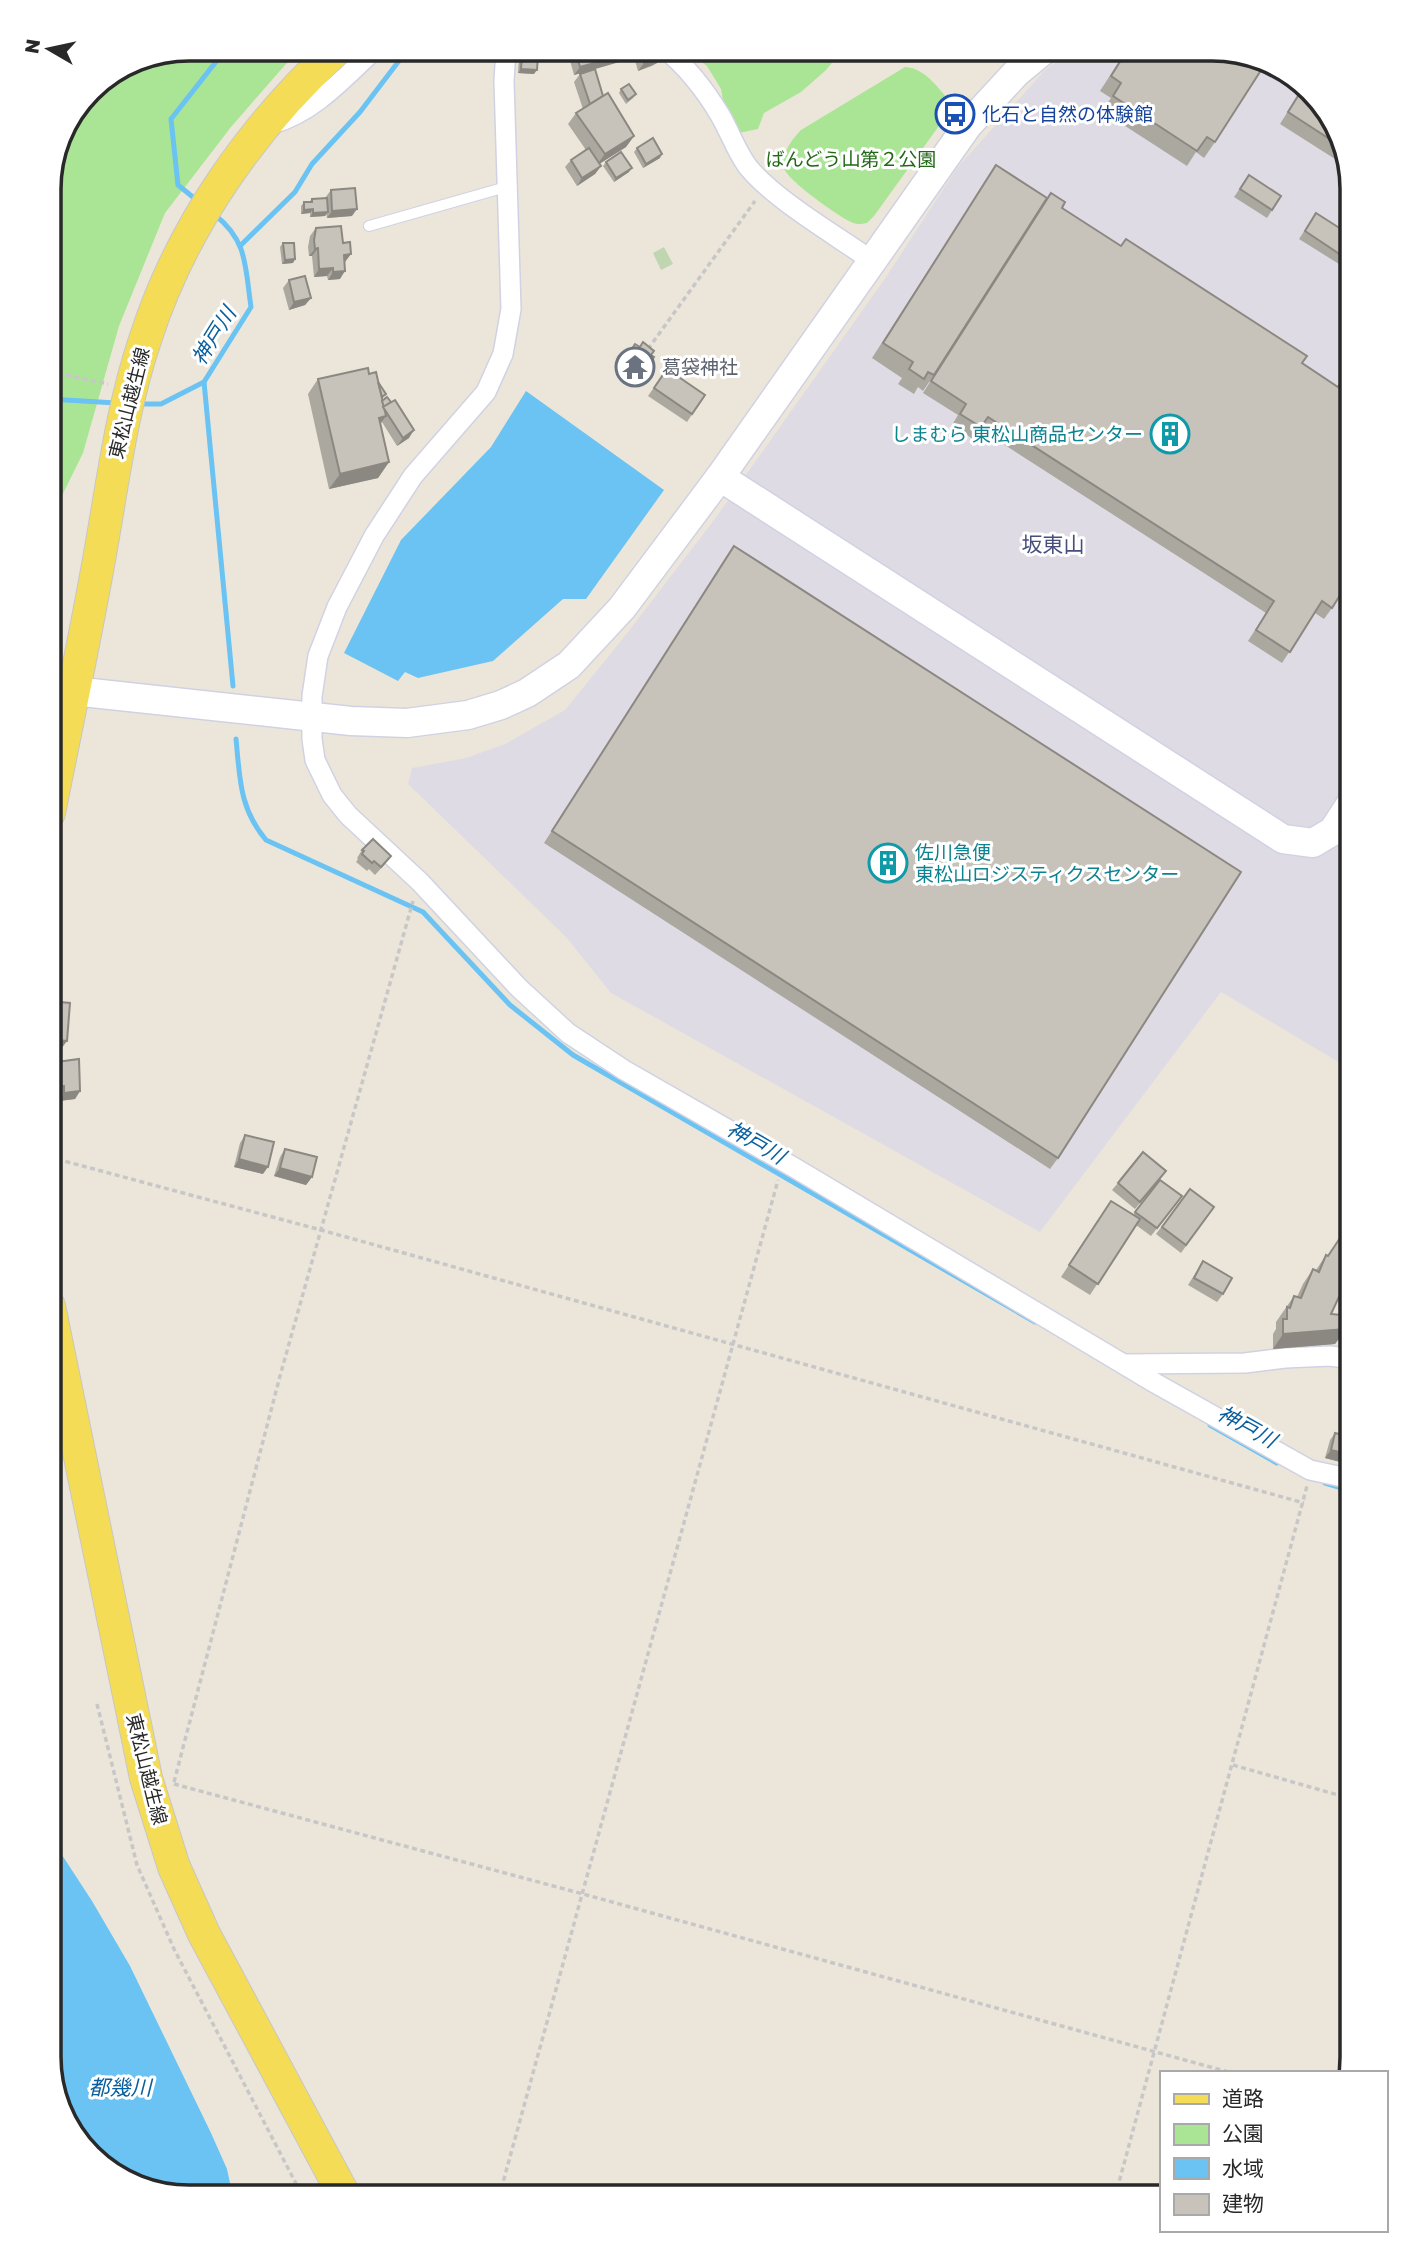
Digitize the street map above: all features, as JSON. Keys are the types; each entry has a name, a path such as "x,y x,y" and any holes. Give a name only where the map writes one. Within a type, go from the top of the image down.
{"main road":[{"name":"東松山越生線","path":"62,748 101,553 113,469 130,390 146,335 184,246 223,182 262,127 324,62"},
{"name":"東松山越生線","path":"61,1359 160,1781 174,1867 204,1934 338,2184"}],"street":[{"path":"262,127 284,121 308,106 361,62"},
{"path":"505,62 506,187 511,309 503,354 486,392 413,476 337,607 318,656 311,717 315,760 332,796 348,815 420,882 519,988 568,1033 624,1070 783,1161 1123,1364 1310,1470 1340,1476"},
{"path":"678,62 696,80 720,115 748,167 767,185 872,261"},
{"path":"73,691 311,717 407,723 468,715 501,705 527,693 569,664 622,608 720,477 968,125 1030,62"},
{"path":"720,477 1283,839 1313,843 1333,831 1340,820"},
{"path":"1123,1364 1245,1363 1285,1358 1340,1357"}],"lane":[{"path":"369,226 506,187"}],"path":[{"path":"648,349 767,185"},
{"path":"62,374 130,390"},
{"path":"420,882 407,920 280,1376 160,1781 583,1894 1224,2071"},
{"path":"61,1160 1304,1503"},
{"path":"503,2184 783,1161"},
{"path":"1118,2185 1304,1503 1310,1470"},
{"path":"1233,1765 1340,1795"}],"shaded area":[{"path":"1056,62 1220,62 1253,68 1283,83 1308,105 1327,133 1333,148 1340,189 1340,1063 1221,992 1040,1232 611,993 566,937 408,784 412,768 466,758 505,744 565,710 714,520 886,277 957,168 1044,71"}],"green space":[{"path":"181,62 288,62 231,127 165,213 119,326 83,453 62,496 62,181 68,148 78,125 93,105 111,88 125,78 148,68"},
{"path":"702,62 833,62 801,92 764,113 758,129 739,133 724,106 721,89"},
{"name":"ばんどう山第２公園","path":"905,67 920,71 954,105 874,216 867,223 853,223 803,189 787,174 784,168 786,152 801,130"},
{"path":"664,247 673,264 661,270 653,253"}],"water":[{"path":"526,391 664,490 586,599 563,599 493,661 418,678 405,672 398,681 344,653 401,540 491,447"},
{"name":"都幾川","path":"61,1854 130,1966 227,2169 230,2184 181,2184 148,2178 133,2172 105,2153 93,2141 74,2113 64,2082 61,2057"}],"building":[{"path":"521,62 538,62 537,70 521,69"},
{"path":"579,62 598,62 580,67"},
{"path":"1120,62 1220,62 1261,71 1215,142 1207,137 1197,151 1113,96 1121,83 1111,76"},
{"path":"595,69 603,96 590,104 580,74"},
{"path":"629,84 636,94 628,100 621,89"},
{"path":"608,93 634,136 605,154 576,113"},
{"path":"1298,95 1318,118 1329,139 1288,112"},
{"path":"653,138 662,154 646,164 637,148"},
{"path":"589,148 601,166 582,178 571,160"},
{"path":"621,152 632,168 616,178 606,162"},
{"path":"996,165 1047,198 934,375 928,372 924,379 909,369 913,362 883,343"},
{"path":"1249,175 1281,196 1272,210 1240,189"},
{"path":"355,188 357,209 332,211 331,190"},
{"name":"しまむら 東松山商品センター","path":"1051,193 1065,202 1062,208 1121,246 1126,239 1307,356 1302,363 1338,387 1340,384 1340,595 1332,608 1322,601 1290,652 1256,630 1274,601 988,417 981,427 960,414 966,404 931,381"},
{"path":"327,198 328,212 313,213 313,209 304,210 304,202"},
{"path":"1316,213 1340,228 1340,254 1305,231"},
{"path":"341,226 343,243 350,242 351,254 344,255 345,271 319,269 318,248 315,249 314,240 316,228"},
{"path":"283,243 294,243 295,259 285,260"},
{"path":"305,276 311,298 294,302 289,280"},
{"name":"葛袋神社","path":"643,342 654,351 651,355 654,357 644,370 641,368 635,376 624,368 630,361 626,358 635,344 640,347"},
{"path":"368,368 369,374 376,372 386,416 379,418 389,462 340,474 318,379"},
{"path":"667,369 705,395 692,414 654,388"},
{"path":"378,382 386,394 382,397"},
{"path":"387,397 391,402 384,407 382,401"},
{"path":"395,400 414,430 403,438 383,407"},
{"name":"佐川急便 東松山ロジスティクスセンター","path":"734,546 1241,872 1058,1158 552,831"},
{"path":"373,839 391,856 381,867 362,854 362,850"},
{"path":"62,1002 70,1003 67,1041 62,1040"},
{"path":"79,1059 80,1091 64,1093 62,1061"},
{"path":"245,1135 274,1142 268,1167 239,1159"},
{"path":"285,1149 317,1157 312,1177 280,1168"},
{"path":"1143,1152 1166,1171 1140,1202 1118,1183"},
{"path":"1160,1180 1182,1196 1157,1228 1135,1212"},
{"path":"1190,1189 1214,1207 1186,1245 1162,1227"},
{"path":"1111,1201 1140,1219 1098,1284 1069,1265"},
{"path":"1340,1238 1340,1295 1331,1314 1340,1315 1340,1329 1283,1334 1283,1319 1287,1319 1287,1307 1290,1308 1294,1296 1301,1298 1313,1269 1319,1272 1326,1255 1328,1256"},
{"path":"1203,1261 1232,1278 1223,1294 1194,1278"},
{"path":"1335,1433 1340,1434 1340,1452 1331,1450"}],"waterway":[{"name":"神戸川","path":"199,202 178,185 171,119 216,62"},
{"path":"241,245 295,192 312,164 360,112 398,62"},
{"name":"神戸川","path":"215,215 226,225 239,245 246,267 251,307 204,382 233,686"},
{"path":"140,404 161,404 204,382"},
{"path":"62,400 116,403"},
{"name":"神戸川","path":"236,739 242,792 250,816 266,840 423,912 510,1005 573,1055 1035,1322"},
{"name":"神戸川","path":"1210,1425 1277,1463"},
{"name":"神戸川","path":"1325,1483 1340,1487"}],"place":[{"name":"化石と自然の体験館","path":"955,114"},
{"name":"葛袋神社","path":"635,367"},
{"name":"しまむら 東松山商品センター","path":"1170,434"},
{"name":"佐川急便 東松山ロジスティクスセンター","path":"888,863"}],"district":[{"name":"坂東山","path":"1053,545"}]}
